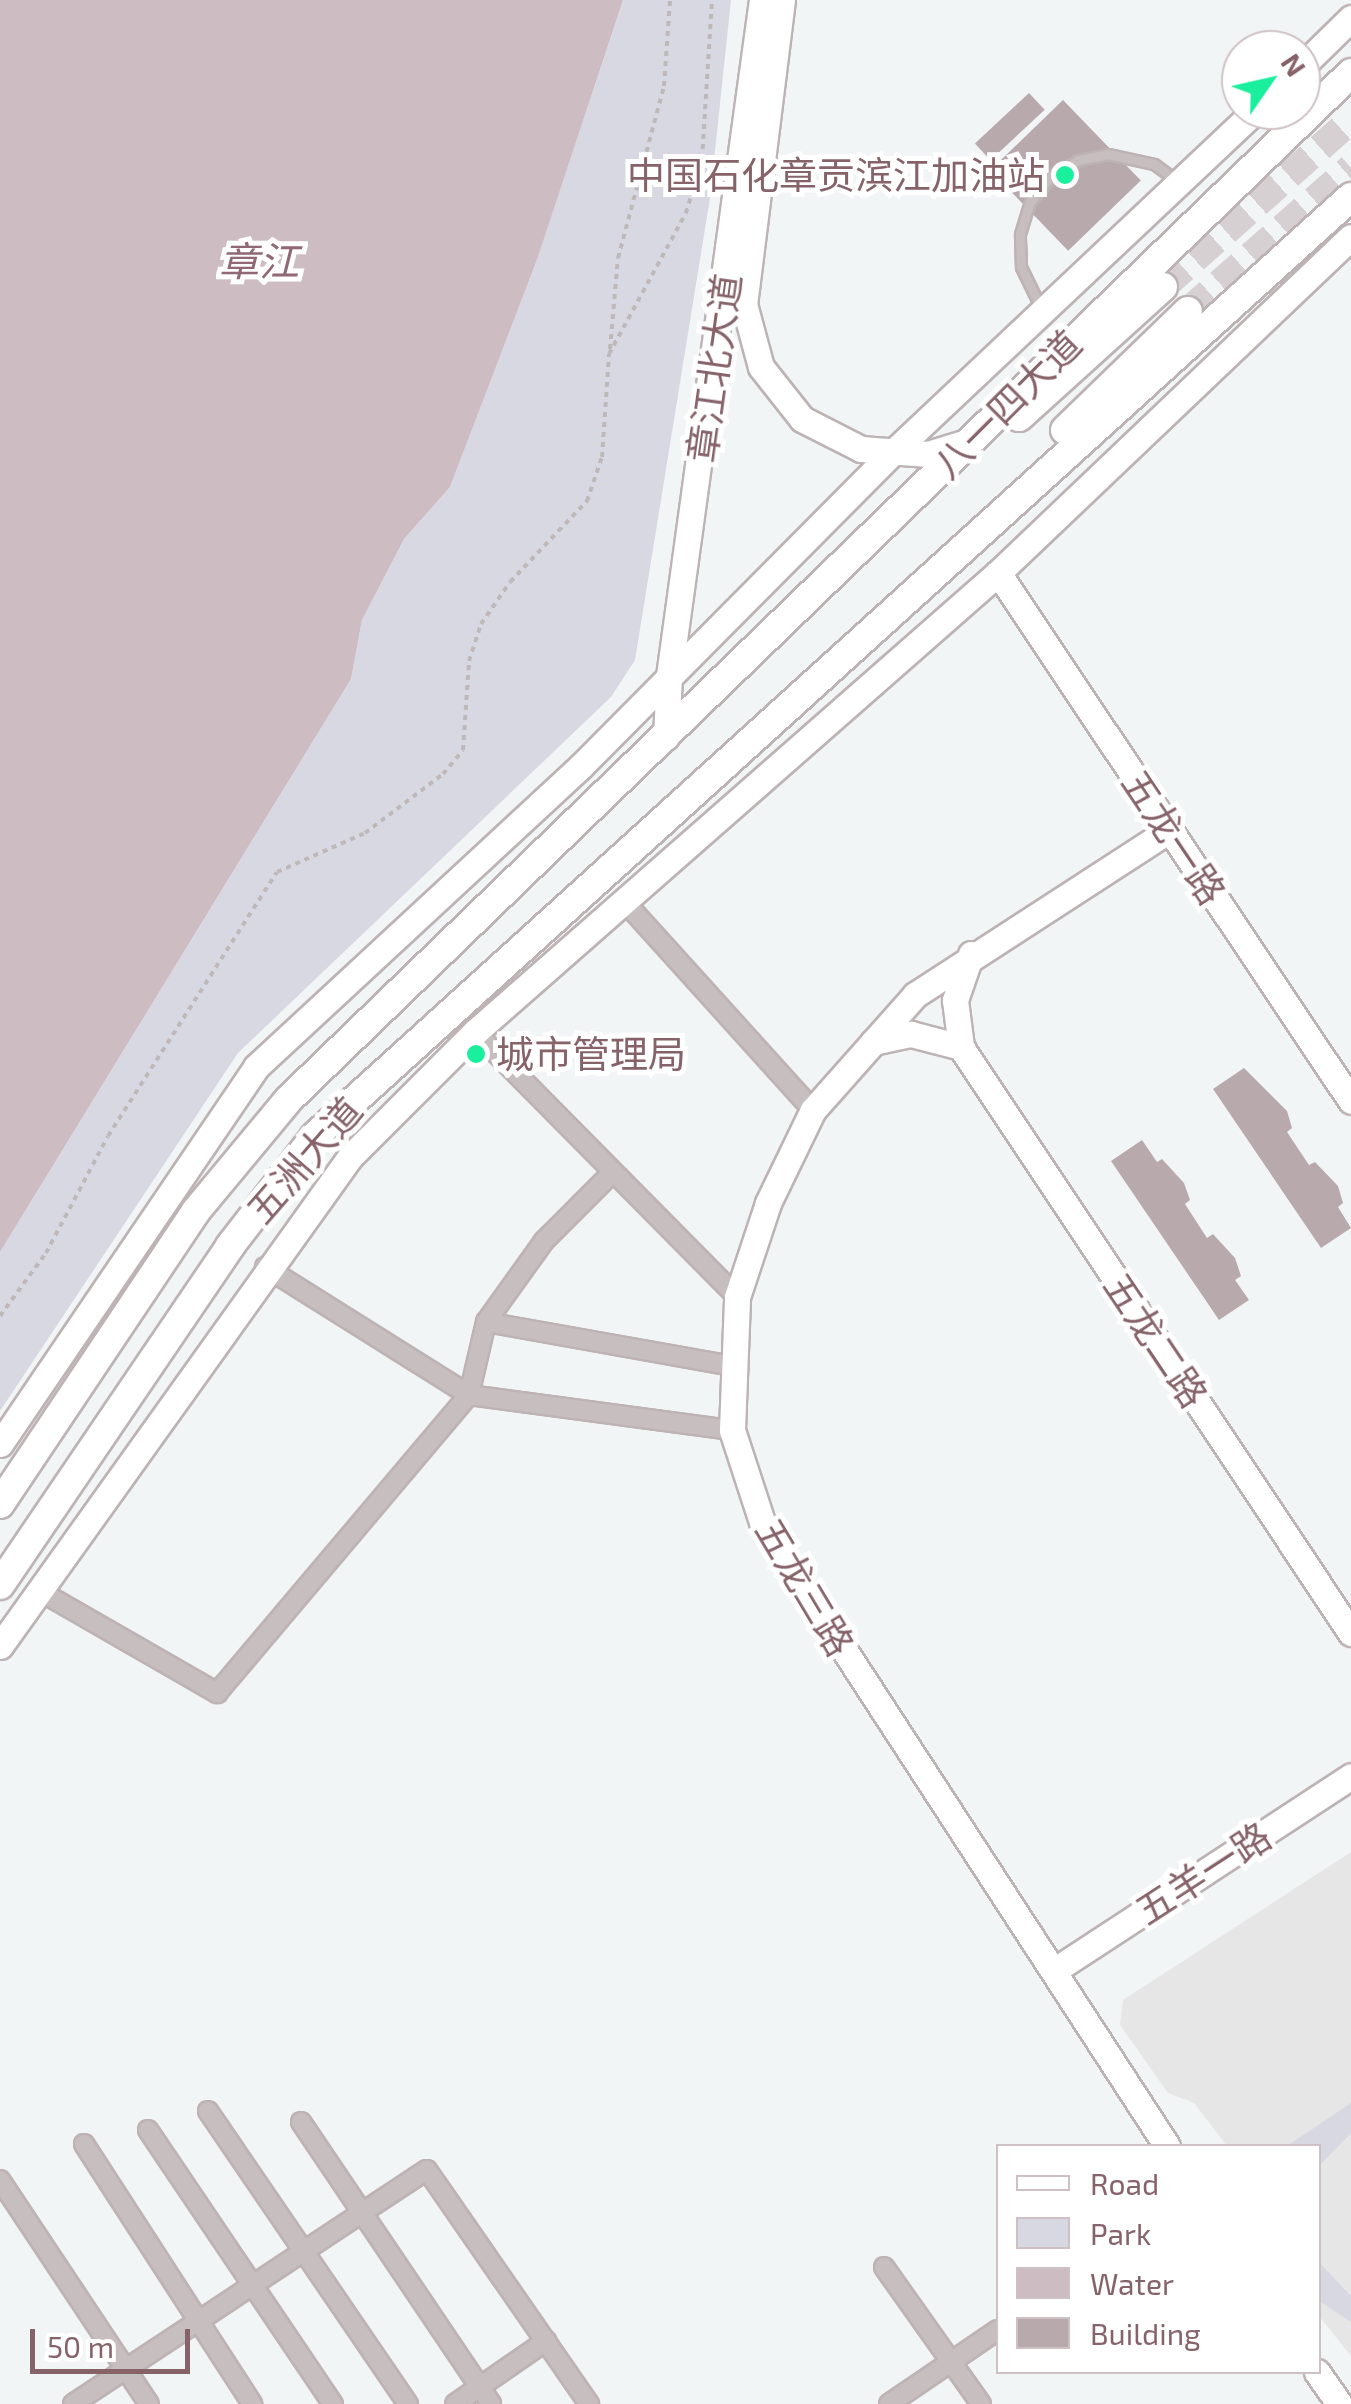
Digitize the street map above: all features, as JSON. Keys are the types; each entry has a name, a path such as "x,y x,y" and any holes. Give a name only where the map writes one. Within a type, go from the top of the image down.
{"main road":[{"name":"八一四大道","path":"666,737 1351,73"},
{"name":"八一四大道","path":"682,798 1351,197"},
{"path":"666,737 1163,287"},
{"path":"682,798 1188,311"},
{"name":"五洲大道","path":"0,1504 196,1211 288,1100 666,737"},
{"name":"五洲大道","path":"0,1585 230,1246 315,1136 682,798"}],"street":[{"name":"章江北大道","path":"666,737 669,676 762,0"},
{"name":"章江北大道","path":"782,0 744,304 757,357 786,404 840,442 890,454"},
{"path":"1321,47 1351,18"},
{"path":"1321,64 1351,45"},
{"path":"0,1444 256,1067 580,767 890,454 1235,130"},
{"path":"0,1646 266,1267 350,1157 475,1032 998,573 1351,237"},
{"path":"890,454 928,454 970,441"},
{"name":"五龙一路","path":"998,573 1351,1101"},
{"name":"五龙三路","path":"1166,2144 763,1525 732,1430 737,1297 768,1203 813,1110 915,996 971,954 1169,830"},
{"path":"622,900 813,1110"},
{"path":"869,1044 912,1034 961,1047 955,1000 971,954"},
{"path":"475,1032 737,1297"},
{"name":"五龙二路","path":"961,1047 1351,1632"},
{"path":"38,1590 217,1693 469,1395 486,1322 544,1240 612,1174"},
{"path":"266,1267 469,1395 732,1430"},
{"path":"486,1322 734,1366"},
{"name":"五羊一路","path":"1055,1970 1351,1776"},
{"path":"208,2111 408,2404"},
{"path":"301,2122 491,2404"},
{"path":"148,2130 333,2404"},
{"path":"84,2144 252,2404"},
{"path":"73,2404 427,2170 589,2404"},
{"path":"0,2180 8,2207 149,2404"},
{"path":"884,2267 980,2404"},
{"path":"889,2404 996,2331"},
{"path":"455,2404 546,2341"},
{"path":"1318,2374 1339,2404"}],"lane":[{"path":"1043,310 1021,267 1020,234 1030,202 1050,177 1078,160 1108,154 1154,164 1179,183"}],"path":[{"path":"0,1316 46,1253 108,1136 278,872 365,833 443,774 463,750 469,662 481,624 510,582 587,501 602,457 618,258 664,86 670,0"},
{"path":"609,354 686,213 697,177 712,0"}],"shaded area":[{"path":"1351,1852 1351,2356 1321,2318 1321,2144 1225,2144 1194,2103 1168,2093 1120,2025 1123,2000"}],"green space":[{"path":"623,0 731,0 710,198 635,660 611,697 238,1053 0,1411 0,1252 351,679 362,620 404,539 450,487 538,257"},
{"path":"1351,2103 1351,2133 1321,2164 1321,2144 1290,2144"},
{"path":"1321,2264 1351,2296 1351,2322 1321,2302"}],"water":[{"name":"章江","path":"0,0 623,0 538,257 450,487 404,539 362,620 351,679 0,1252"}],"building":[{"path":"1029,93 1045,110 991,160 975,143"},
{"name":"中国石化章贡滨江加油站","path":"1063,100 1141,181 1068,251 990,170"},
{"path":"1244,1068 1287,1111 1292,1128 1287,1132 1309,1165 1315,1162 1338,1186 1343,1203 1338,1207 1351,1228 1321,1248 1213,1089"},
{"path":"1142,1140 1157,1162 1162,1159 1184,1183 1190,1200 1185,1204 1207,1238 1213,1234 1235,1258 1241,1276 1235,1280 1249,1300 1219,1320 1111,1161"}],"tunnel":[{"path":"1163,287 1351,120"},
{"path":"1188,311 1351,168"}],"place":[{"name":"中国石化章贡滨江加油站","path":"1065,175"},
{"name":"城市管理局","path":"476,1054"}]}
